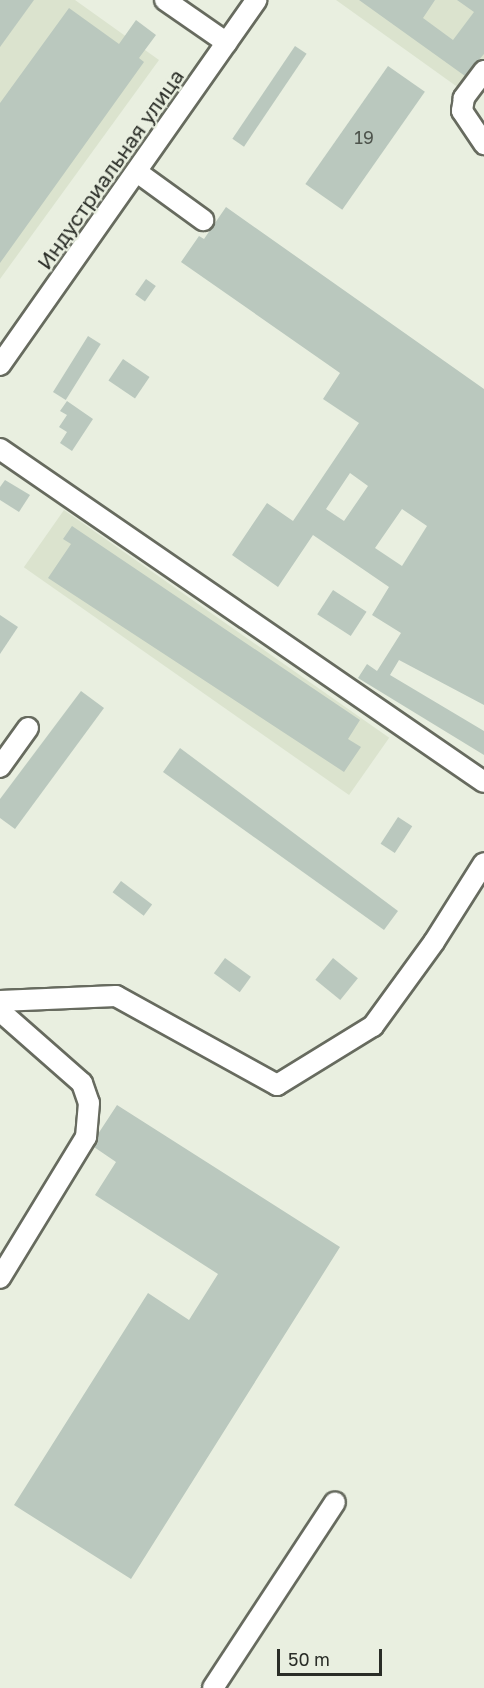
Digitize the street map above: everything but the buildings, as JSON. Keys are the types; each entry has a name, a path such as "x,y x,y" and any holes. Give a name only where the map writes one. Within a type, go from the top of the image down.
{"street":[{"path":"165,0 227,43"},
{"name":"Индустриальная улица","path":"0,365 257,0"},
{"path":"484,71 464,98 462,111 484,144"},
{"path":"137,172 203,220"},
{"path":"0,449 484,782"},
{"path":"0,767 28,728"},
{"path":"0,1001 116,996 277,1085 373,1026 434,942 484,863"},
{"path":"0,1011 82,1083 89,1103 86,1137 0,1278"},
{"path":"213,1688 335,1502"}],"shaded area":[{"path":"0,0 75,0 159,60 0,279"},
{"path":"336,0 484,0 484,77 470,96"},
{"path":"64,510 389,738 349,795 24,567"}]}
